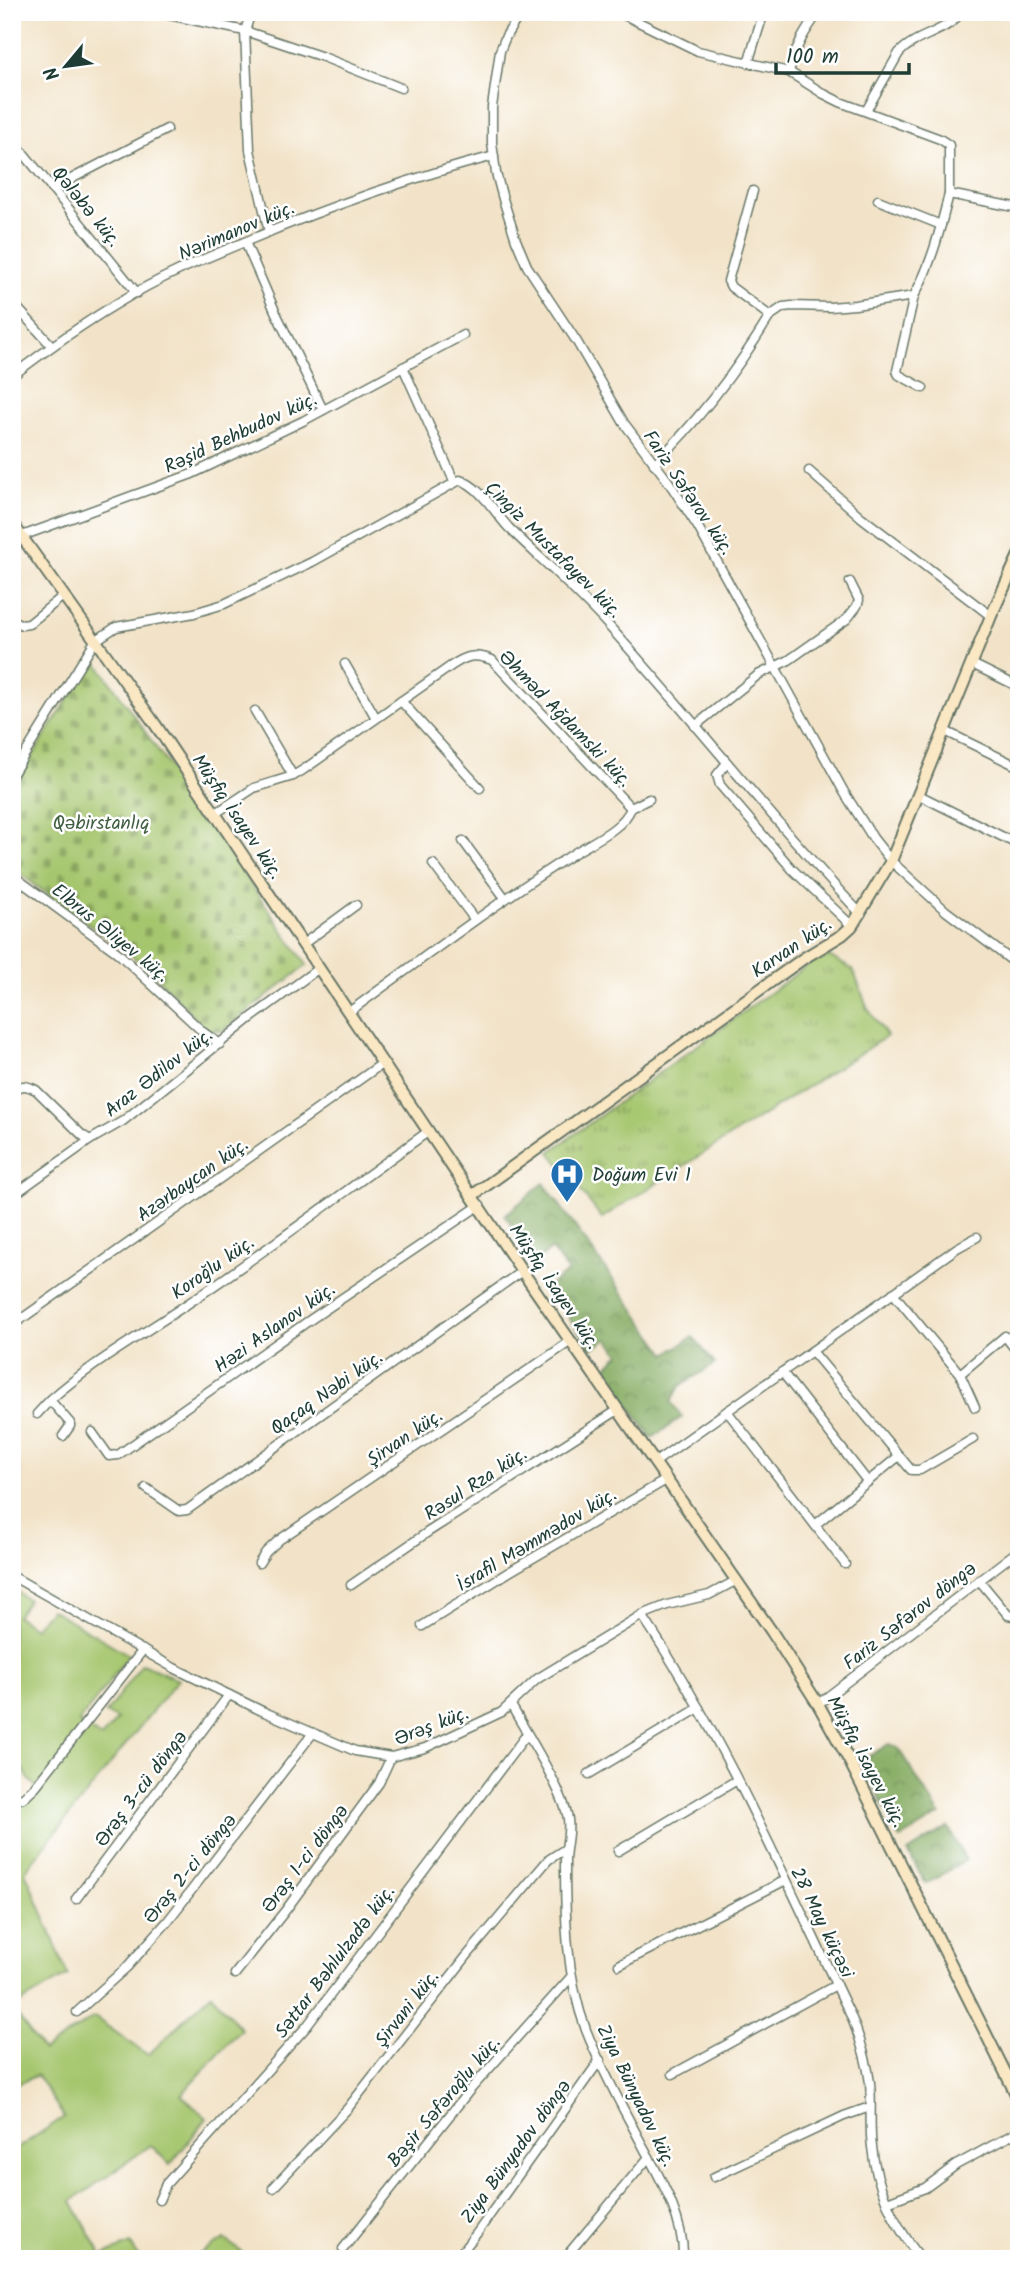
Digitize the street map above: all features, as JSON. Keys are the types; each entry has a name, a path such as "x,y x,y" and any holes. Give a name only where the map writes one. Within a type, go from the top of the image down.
{"street":[{"path":"155,12 245,31 323,57 401,88"},
{"path":"251,12 245,31 250,150 269,232"},
{"name":"Fariz Səfərov küç.","path":"521,12 506,36 497,68 492,107 494,156 503,200 527,266 577,342 620,417 698,527 859,819 891,861 961,924 1019,967"},
{"path":"618,12 698,51 789,72 824,94 946,142 950,153 949,194 926,274 914,296 897,371 899,375 923,388"},
{"path":"748,64 764,12"},
{"path":"789,72 794,50 819,12"},
{"path":"866,111 899,52 906,45 954,21 961,12"},
{"path":"52,189 167,129"},
{"name":"Qələbə küç.","path":"12,139 137,293"},
{"name":"Nərimanov küç.","path":"12,376 52,346 137,293 209,257 430,173 494,156"},
{"path":"753,191 728,281 731,287 770,316"},
{"path":"949,194 1019,208"},
{"path":"878,200 941,225"},
{"path":"246,242 275,311 323,410"},
{"path":"654,464 719,392 770,316 783,307 855,305 914,296"},
{"path":"12,302 52,346"},
{"name":"Rəşid Behbudov küç.","path":"22,536 192,474 323,410 463,335"},
{"path":"403,368 454,481"},
{"path":"809,471 861,517 991,616"},
{"name":"Çingiz Mustafayev küç.","path":"95,641 116,627 207,610 265,586 460,480 470,486 507,526 568,583 623,642 726,764 861,914"},
{"name":"Müşfiq İsayev küç.","path":"12,523 216,813 522,1270 737,1580 818,1704 849,1759 1017,2092"},
{"name":"Karvan küç.","path":"472,1195 852,926 891,861 991,616 1019,555"},
{"path":"695,726 758,675 847,619 859,600 850,582"},
{"path":"12,620 22,625 29,624 64,596"},
{"path":"12,775 95,641"},
{"name":"Əhməd Ağdamski küç.","path":"216,813 254,788 293,776 466,656 478,655 492,660 631,808 628,816 608,832 505,898 349,1012"},
{"path":"345,664 376,718"},
{"path":"972,664 1019,687"},
{"path":"401,701 480,788"},
{"path":"255,711 293,776"},
{"path":"945,731 1019,767"},
{"path":"726,764 717,775 720,785 792,869 852,926"},
{"path":"919,795 1019,845"},
{"path":"631,808 649,799"},
{"path":"463,841 505,898"},
{"path":"433,864 475,920"},
{"name":"Elbrus Əliyev küç.","path":"12,875 118,953 203,1032 220,1044"},
{"path":"303,944 356,905"},
{"name":"Araz Ədilov küç.","path":"12,1196 90,1140 123,1121 319,968"},
{"name":"Azərbaycan küç.","path":"20,1320 383,1063"},
{"path":"12,1091 26,1085 36,1090 90,1140"},
{"name":"Koroğlu küç.","path":"37,1413 100,1360 215,1285 429,1130"},
{"name":"Həzi Aslanov küç.","path":"92,1432 109,1456 118,1455 480,1205"},
{"path":"654,1463 957,1248 977,1237"},
{"name":"Qaçaq Nəbi küç.","path":"146,1488 179,1511 187,1510 522,1270"},
{"path":"893,1293 960,1374 975,1407"},
{"path":"960,1374 1005,1336 1019,1354"},
{"name":"Şirvan küç.","path":"259,1563 279,1540 571,1342"},
{"path":"812,1351 914,1471 973,1439"},
{"path":"782,1372 867,1482"},
{"path":"50,1400 70,1423 63,1436"},
{"name":"Rəsul Rza küç.","path":"351,1585 428,1532 618,1410"},
{"path":"727,1411 845,1564"},
{"path":"815,1525 899,1456"},
{"name":"İsrafil Məmmədov küç.","path":"422,1626 666,1480"},
{"name":"Fariz Səfərov döngə","path":"818,1704 1019,1550"},
{"name":"Ərəş küç.","path":"12,1576 229,1695 355,1751 391,1757 425,1748 489,1719 511,1705 537,1679 642,1615 667,1605 709,1595 737,1580"},
{"path":"979,1580 1008,1615 1019,1613"},
{"name":"28 May küçəsi","path":"642,1615 678,1669 737,1780 861,2040 870,2083 872,2148 876,2172 902,2232 921,2259"},
{"path":"12,1800 23,1798 35,1787 143,1650"},
{"name":"Ərəş 3-cü döngə","path":"76,1899 229,1695"},
{"name":"Ziya Bünyadov küç.","path":"511,1705 565,1808 568,1829 565,1849 571,1977 586,2029 671,2205 683,2259"},
{"path":"589,1774 699,1708"},
{"name":"Ərəş 2-ci döngə","path":"78,2012 127,1967 167,1922 313,1733"},
{"name":"Səttar Bəhlulzadə küç.","path":"159,2200 166,2184 307,2026 527,1734"},
{"name":"Ərəş 1-ci döngə","path":"235,1974 379,1783 391,1757"},
{"path":"618,1851 737,1780"},
{"name":"Şirvani küç.","path":"273,2188 341,2117 466,1957 548,1860 565,1849"},
{"path":"619,1965 786,1881"},
{"name":"Bəşir Səfəroğlu küç.","path":"344,2249 469,2091 571,1977"},
{"path":"673,2074 836,1985"},
{"name":"Ziya Bünyadov döngə","path":"456,2259 600,2060"},
{"path":"714,2177 844,2116 870,2107"},
{"path":"887,2202 925,2188 956,2165 1019,2131"},
{"path":"564,2259 649,2157"}],"green space":[{"name":"Qəbirstanlıq","path":"94,658 307,965 222,1031 207,1030 148,968 12,868 12,789"},
{"path":"829,956 853,970 868,1009 887,1036 602,1218 550,1152 811,963"},
{"path":"544,1183 666,1354 693,1337 715,1364 680,1386 671,1402 682,1417 652,1438 604,1369 620,1354 608,1339 591,1349 547,1287 568,1272 551,1249 535,1263 505,1215"},
{"path":"12,1588 28,1600 17,1616 34,1628 51,1609 129,1655 79,1722 101,1738 117,1720 106,1713 142,1664 178,1679 25,1871 68,1975 12,2008 12,1811 15,1812 40,1791 30,1781 12,1751"},
{"path":"889,1744 898,1748 940,1815 900,1839 861,1761"},
{"path":"948,1827 966,1860 926,1884 908,1852"},
{"path":"211,1994 241,2029 181,2095 207,2118 170,2165 151,2145 72,2201 102,2256 131,2244 139,2259 12,2259 12,2152 64,2117 37,2075 16,2085 12,2078 12,2008 43,2051 94,2017 148,2055"},
{"path":"225,2239 250,2259 191,2259"}],"place":[{"name":"Doğum Evi 1","path":"567,1204"}]}
